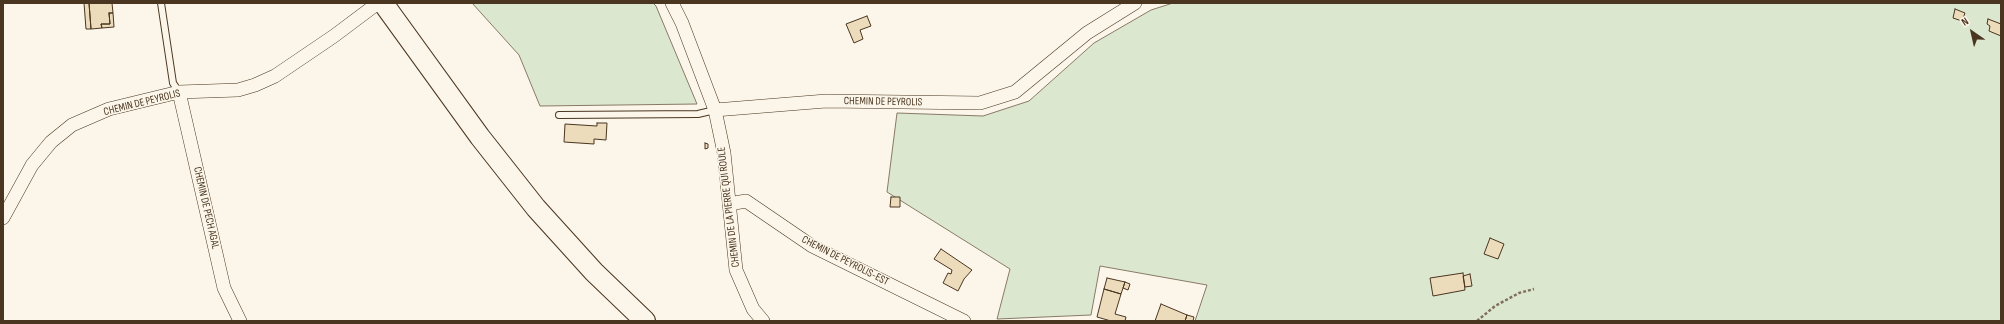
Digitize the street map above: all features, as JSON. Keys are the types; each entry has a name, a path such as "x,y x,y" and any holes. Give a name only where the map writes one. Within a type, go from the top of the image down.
{"main road":[{"path":"383,3 480,137 536,208 594,272 645,321"}],"street":[{"name":"CHEMIN DE PEYROLIS","path":"3,218 32,165 51,142 72,125 109,109 180,92 238,90 255,85 275,76 334,36 378,3"},
{"path":"672,3 682,23 715,110"},
{"name":"CHEMIN DE PEYROLIS","path":"715,110 826,101 980,104 1015,92 1088,33 1135,3"},
{"name":"CHEMIN DE PECH AGAL","path":"180,92 224,288 240,321"},
{"name":"CHEMIN DE LA PIERRE QUI ROULE","path":"715,110 724,153 736,270 753,309 763,321"},
{"name":"CHEMIN DE PEYROLIS-EST","path":"729,204 746,201 812,246 964,321"}],"lane":[{"path":"161,3 174,83 180,92"},
{"path":"559,115 698,114 715,110"}],"path":[{"path":"1477,321 1495,306 1519,293 1534,290"}],"green space":[{"path":"472,3 653,3 656,6 697,104 540,106 519,55"},
{"path":"1173,3 2001,3 2001,321 1195,321 1207,285 1100,266 1091,315 997,319 1010,269 887,192 897,113 983,116 1029,101 1094,43 1151,10"}],"building":[{"path":"84,3 89,3 91,29 86,29"},
{"path":"89,3 112,3 113,13 109,13 110,24 101,24 102,28 91,29"},
{"path":"1955,9 1965,13 1962,21 1953,18"},
{"path":"109,13 113,13 114,27 102,28 101,24 110,24"},
{"path":"867,16 871,26 860,30 863,39 854,43 846,24"},
{"path":"1988,19 2001,24 2001,36 1989,31 1990,26 1987,24"},
{"path":"597,123 607,123 606,140 594,139 594,144 564,142 565,124 597,126"},
{"path":"705,143 708,144 708,148 705,149"},
{"path":"891,197 900,197 900,207 890,207"},
{"path":"1490,238 1504,244 1498,259 1484,254"},
{"path":"941,249 972,270 964,279 958,291 943,283 948,273 951,274 952,270 934,259"},
{"path":"1463,273 1465,290 1433,296 1430,278"},
{"path":"1470,274 1472,286 1465,287 1463,276"},
{"path":"1107,278 1125,282 1121,294 1104,289"},
{"path":"1125,282 1130,284 1128,290 1123,288"},
{"path":"1104,289 1121,294 1115,314 1126,317 1125,321 1111,321 1097,317"},
{"path":"1161,304 1187,315 1185,321 1155,321"},
{"path":"1187,315 1194,317 1193,321 1185,321"}]}
